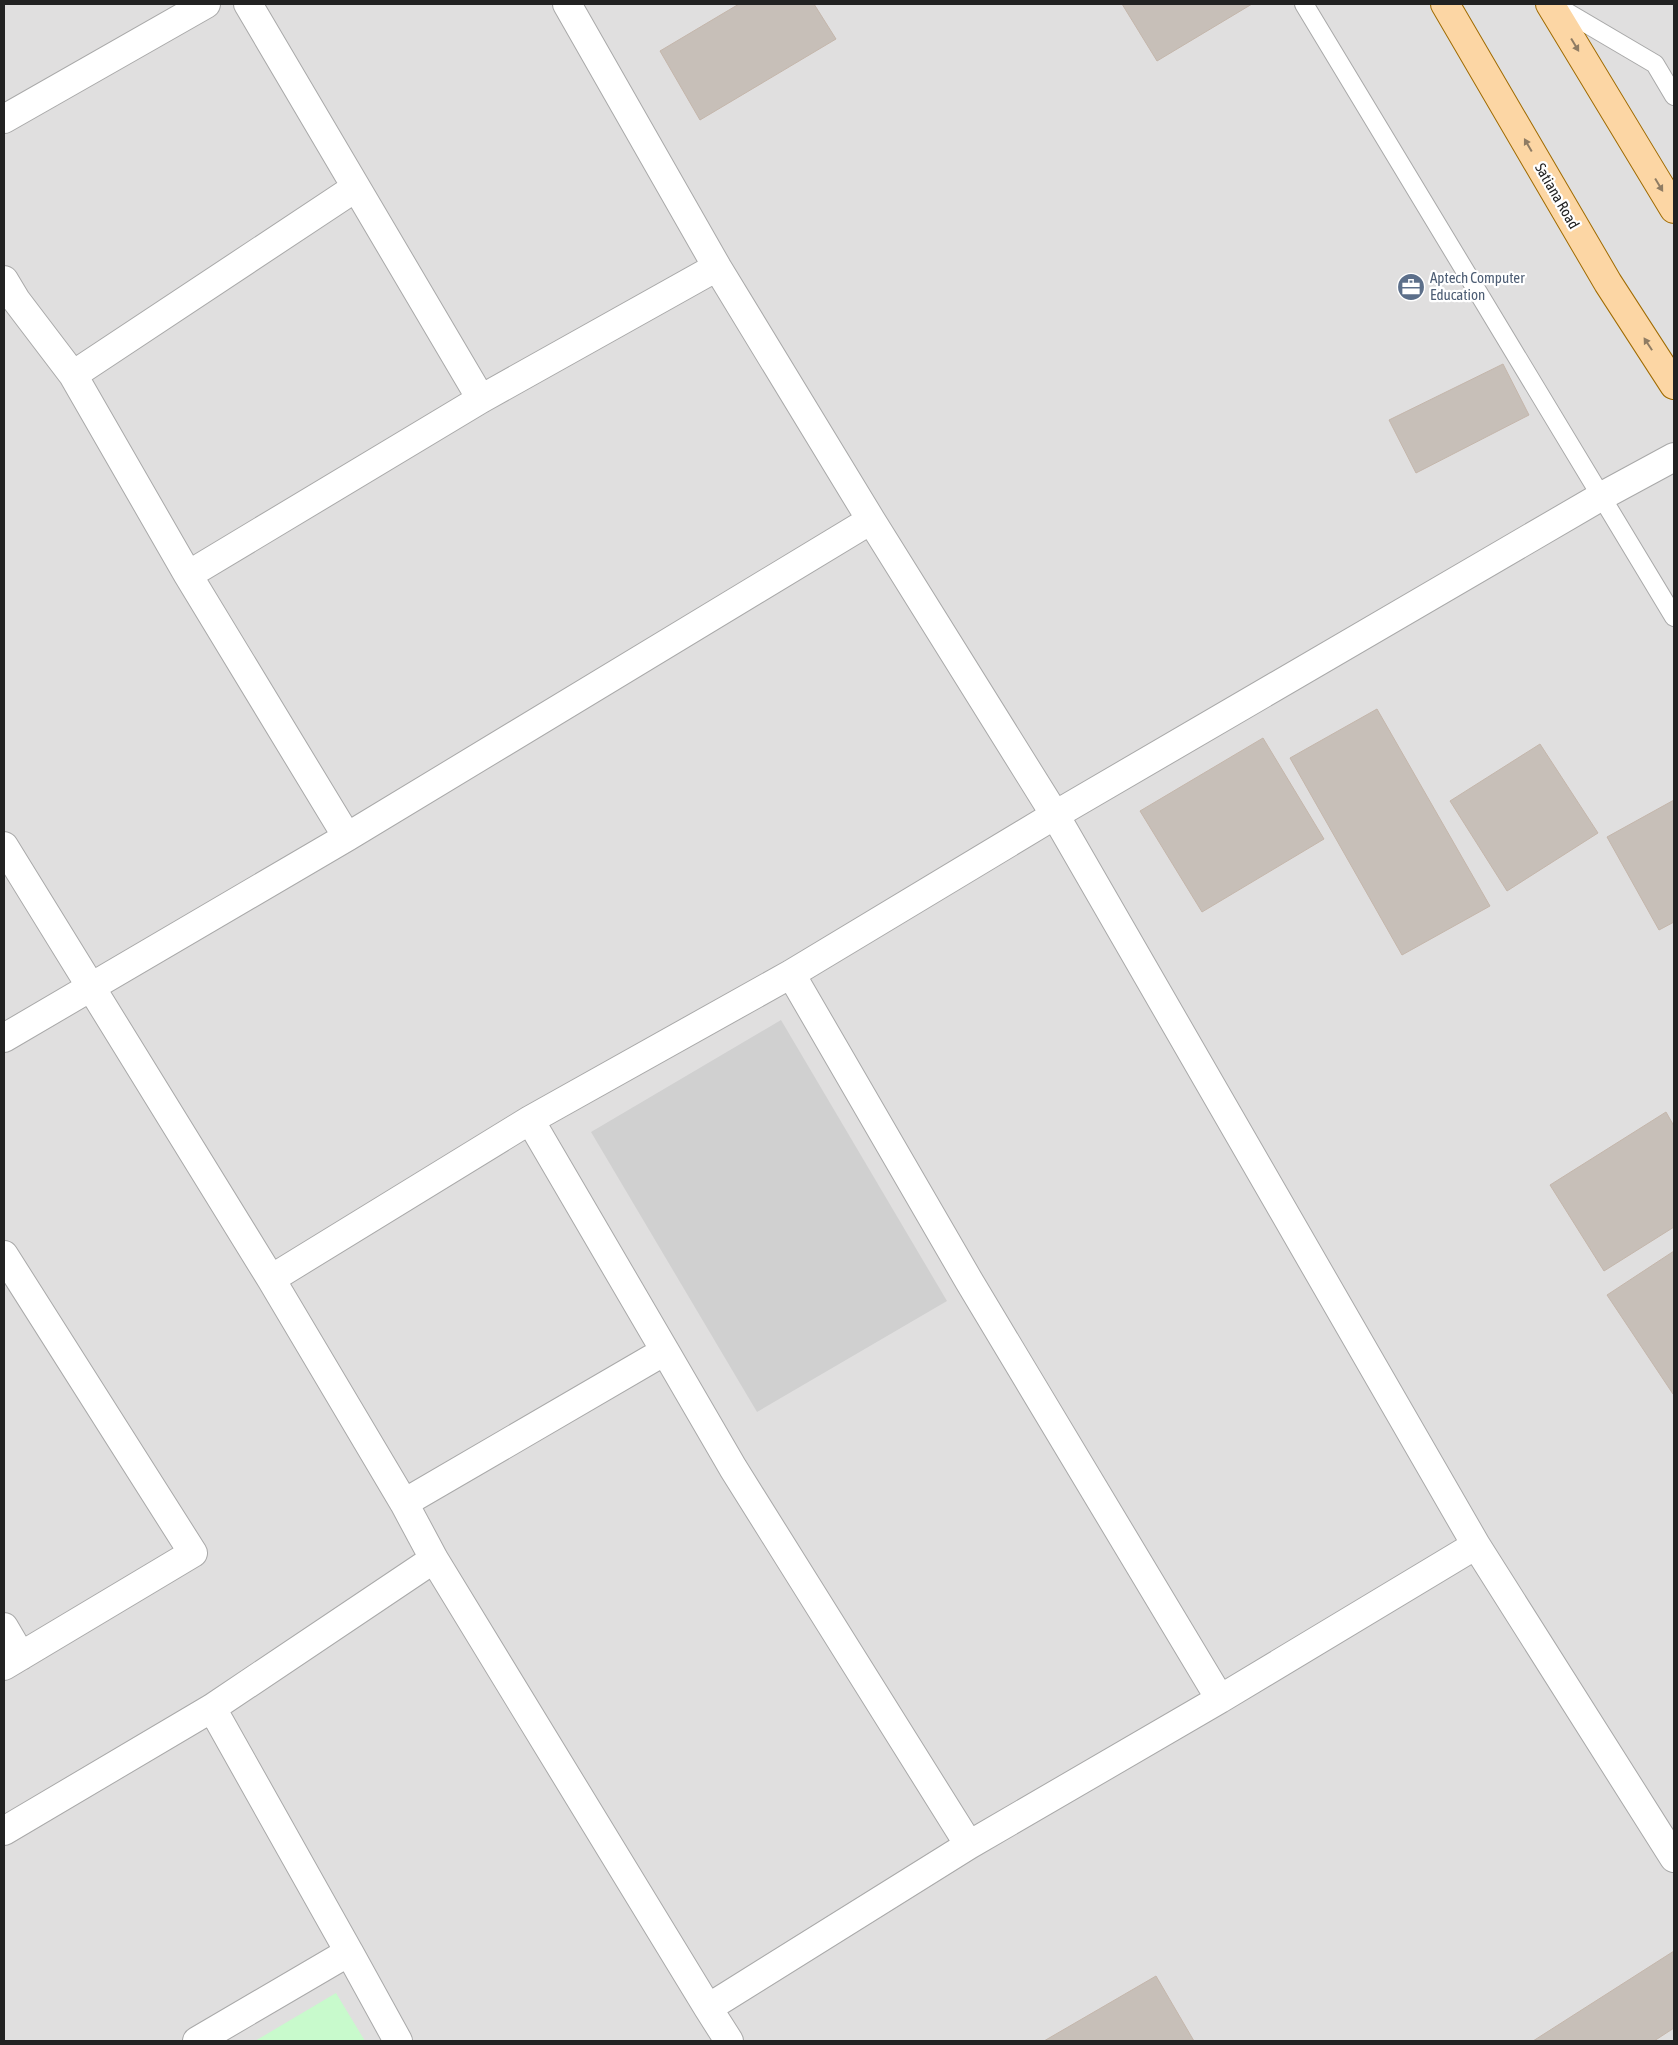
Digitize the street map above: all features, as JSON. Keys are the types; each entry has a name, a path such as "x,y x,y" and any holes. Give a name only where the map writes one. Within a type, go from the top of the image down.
{"main road":[{"name":"Satiana Road","path":"1445,4 1608,283 1674,385"},
{"path":"1552,4 1674,210"}],"street":[{"path":"4,119 206,4"},
{"path":"248,4 481,399"},
{"path":"567,4 717,267 871,520 1055,815 1476,1545 1674,1858"},
{"path":"73,375 355,188"},
{"path":"188,575 481,399 717,267"},
{"path":"8,296 73,375 188,575 347,837"},
{"path":"271,1279 530,1120 791,974 1055,815 1602,496 1674,457"},
{"path":"4,1038 347,837 871,520"},
{"path":"4,846 271,1279 404,1503 434,1559 729,2041"},
{"path":"791,974 969,1281 1220,1699"},
{"path":"530,1120 733,1468 969,1845"},
{"path":"4,1255 193,1553 12,1661 4,1627"},
{"path":"404,1503 665,1350"},
{"path":"708,2008 969,1845 1220,1699 1476,1545"},
{"path":"4,1831 212,1708 434,1559"},
{"path":"212,1708 398,2041"},
{"path":"197,2041 349,1952"}],"lane":[{"path":"1304,4 1674,617"},
{"path":"1552,4 1655,64 1674,96"}],"shaded area":[{"path":"4,4 1674,4 1674,2041 4,2041"},
{"path":"781,1020 947,1301 757,1412 591,1132"}],"green space":[{"path":"336,1993 365,2041 255,2041"}],"building":[{"path":"739,4 814,4 836,39 700,120 660,51"},
{"path":"1122,4 1252,4 1157,61"},
{"path":"1503,364 1529,415 1416,473 1389,420"},
{"path":"1377,709 1490,906 1402,955 1290,758"},
{"path":"1263,738 1324,839 1202,912 1140,811"},
{"path":"1540,744 1598,833 1507,891 1450,801"},
{"path":"1674,800 1674,922 1659,930 1607,837"},
{"path":"1666,1112 1674,1126 1674,1227 1604,1271 1550,1185"},
{"path":"1674,1251 1674,1393 1673,1394 1607,1295"},
{"path":"1674,1951 1674,2028 1654,2041 1533,2041"},
{"path":"1156,1976 1194,2041 1044,2041"}],"place":[{"name":"Aptech Computer Education","path":"1411,287"}]}
